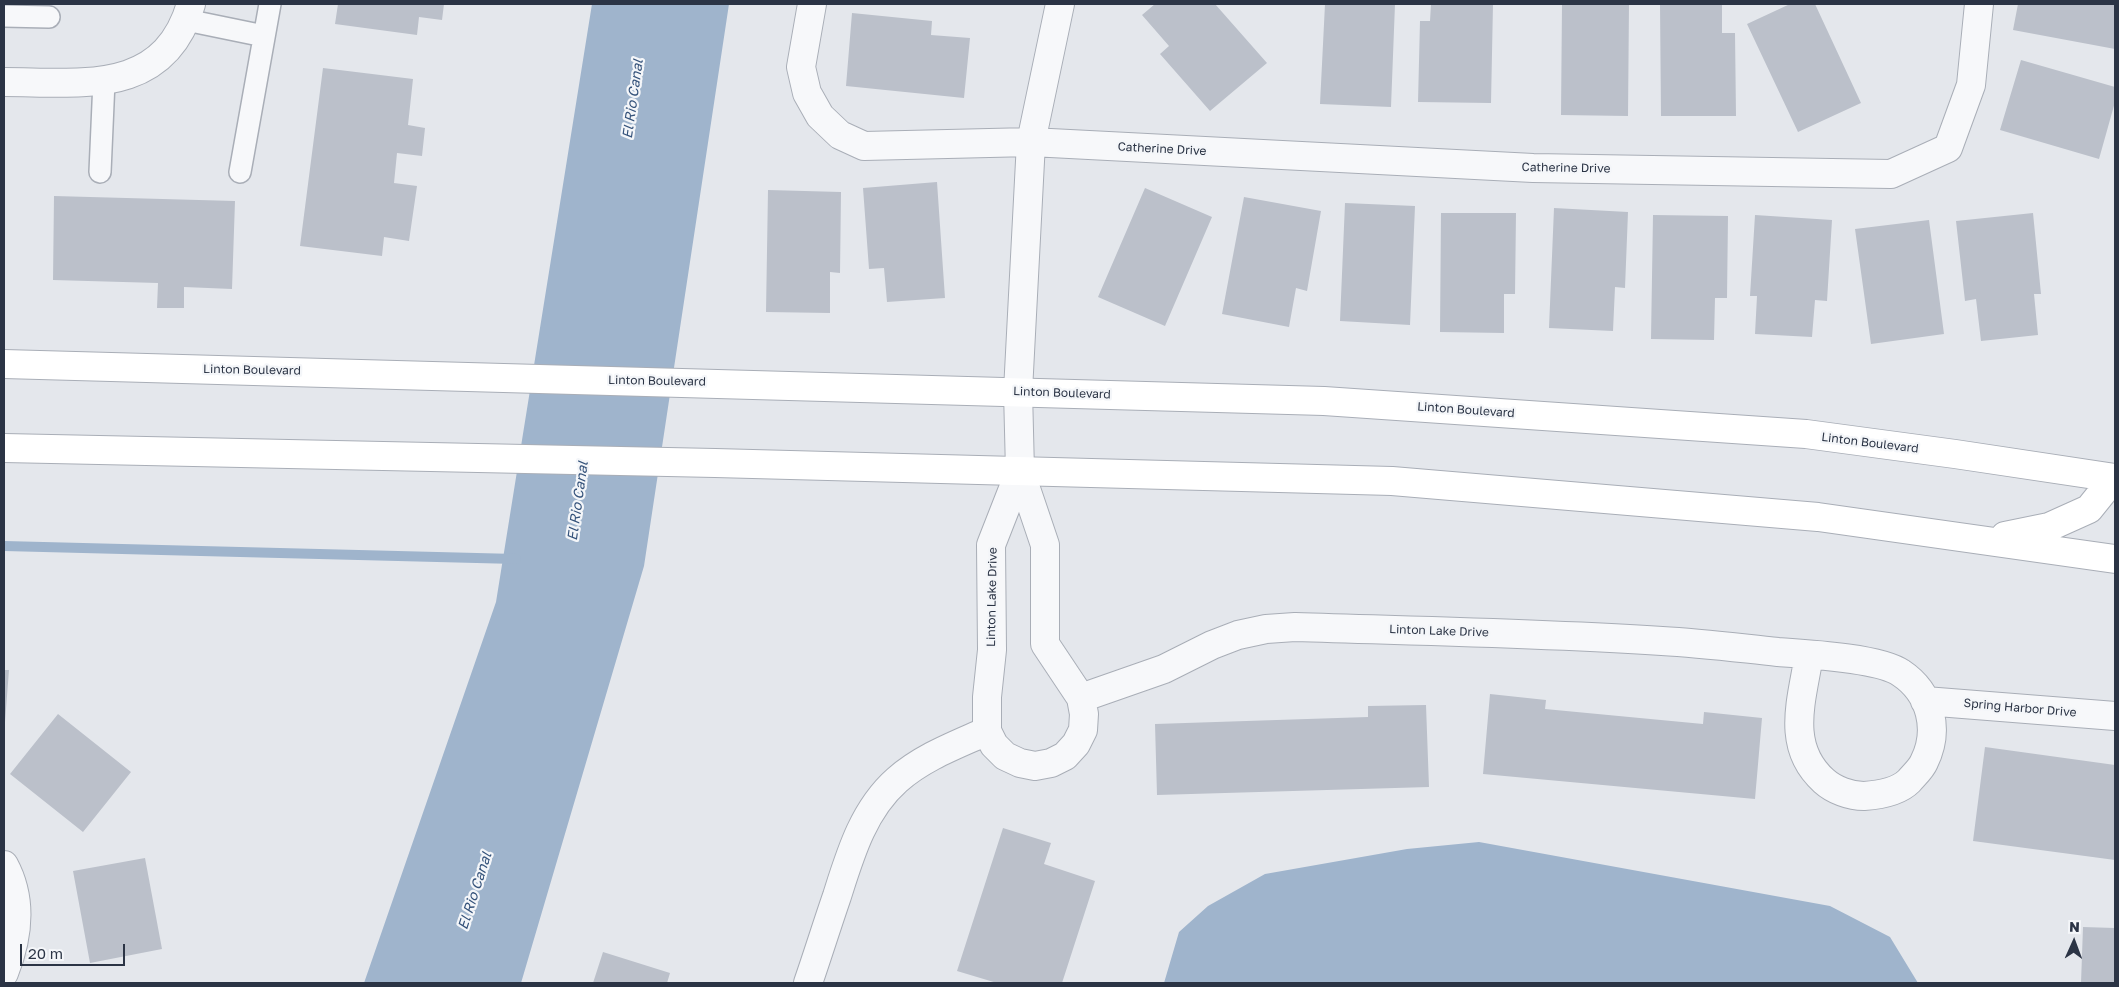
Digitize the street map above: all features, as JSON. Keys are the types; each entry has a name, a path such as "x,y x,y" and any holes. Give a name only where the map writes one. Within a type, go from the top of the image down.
{"main road":[{"name":"Linton Boulevard","path":"4,364 720,382 1324,401 1806,434 2115,477"},
{"path":"4,448 442,459 715,463 1392,481 1818,518 2115,558"},
{"path":"1984,540 2050,527 2089,510 2115,477"}],"street":[{"name":"Catherine Drive","path":"812,4 801,67 807,93 820,116 840,134 864,146 1031,142 1533,168 1891,174 1948,148 1971,85 1979,4"},
{"path":"808,983 852,849 863,824 878,801 896,780 918,764 987,731 994,745 1005,756 1020,763 1035,766 1051,763 1065,756 1076,744 1083,730 1084,714 1081,698 1045,644 1045,545 1020,471 1018,391 1031,142 1060,4"},
{"path":"4,82 104,82 134,74 156,60 173,42 189,12"},
{"name":"Linton Lake Drive","path":"987,731 987,698 992,650 991,545 1020,471"},
{"name":"Linton Lake Drive","path":"1081,698 1164,669 1212,645 1238,635 1266,629 1295,627 1550,634 1665,641 1809,654 1875,663 1900,672 1920,689 1931,713 1932,739 1923,764 1906,784 1882,794 1856,796 1831,788 1812,770 1801,746 1799,720 1809,654"},
{"name":"Spring Harbor Drive","path":"1925,700 2115,716"},
{"path":"4,865 16,898 18,925 12,952 4,973"}],"lane":[{"path":"240,172 270,4"},
{"path":"189,12 264,36"},
{"path":"4,16 49,17"},
{"path":"100,172 104,82"}],"water":[{"name":"El Rio Canal","path":"592,4 729,4 644,566 521,983 364,983 496,602"},
{"path":"1479,842 1830,906 1890,937 1918,983 1164,983 1179,932 1208,906 1265,874 1407,849"}],"building":[{"path":"338,4 444,4 442,20 419,17 417,35 335,24"},
{"path":"1155,4 1215,4 1267,63 1210,111 1160,54 1169,46 1142,15"},
{"path":"1325,4 1395,4 1391,107 1320,104"},
{"path":"1431,4 1493,4 1491,103 1418,102 1420,21 1430,21"},
{"path":"1562,4 1629,4 1628,116 1561,115"},
{"path":"1660,4 1722,4 1722,33 1735,33 1736,116 1661,116"},
{"path":"1790,4 1815,4 1861,103 1798,132 1747,24"},
{"path":"2018,4 2115,4 2115,49 2013,30"},
{"path":"852,13 932,21 931,35 970,38 964,98 846,86"},
{"path":"2021,60 2115,87 2115,102 2099,159 2000,130"},
{"path":"323,68 413,79 408,125 425,128 422,156 397,153 394,183 417,186 409,241 384,237 382,256 300,246"},
{"path":"937,182 945,298 887,302 884,268 869,269 863,188"},
{"path":"1145,188 1212,217 1165,326 1098,297"},
{"path":"768,190 841,192 840,273 830,272 830,313 766,312"},
{"path":"54,196 235,201 232,289 184,287 184,308 157,308 158,283 53,280"},
{"path":"1244,197 1321,211 1307,291 1296,288 1289,327 1222,314"},
{"path":"1345,203 1415,206 1410,325 1340,321"},
{"path":"1554,208 1628,212 1625,288 1615,287 1613,331 1549,328"},
{"path":"1441,213 1516,213 1515,294 1504,294 1504,333 1440,332"},
{"path":"2033,213 2041,294 2034,294 2038,335 1981,341 1976,299 1965,301 1956,221"},
{"path":"1653,215 1728,216 1727,298 1715,298 1714,340 1651,339"},
{"path":"1755,215 1832,220 1827,301 1815,300 1812,337 1755,334 1757,296 1750,296"},
{"path":"1929,220 1944,334 1871,344 1855,229"},
{"path":"4,670 9,670 5,722 4,722"},
{"path":"1490,694 1546,700 1545,709 1703,724 1704,712 1762,718 1755,799 1483,774"},
{"path":"1426,705 1429,787 1157,795 1155,724 1368,717 1368,706"},
{"path":"58,714 131,772 83,832 10,774"},
{"path":"1985,747 2115,765 2115,860 1973,841"},
{"path":"1003,828 1051,843 1044,864 1095,881 1062,983 997,983 957,971"},
{"path":"145,858 162,949 90,963 73,871"},
{"path":"2083,927 2115,928 2115,983 2081,983"},
{"path":"603,952 670,973 667,983 593,983"}],"waterway":[{"path":"4,546 516,559"}]}
